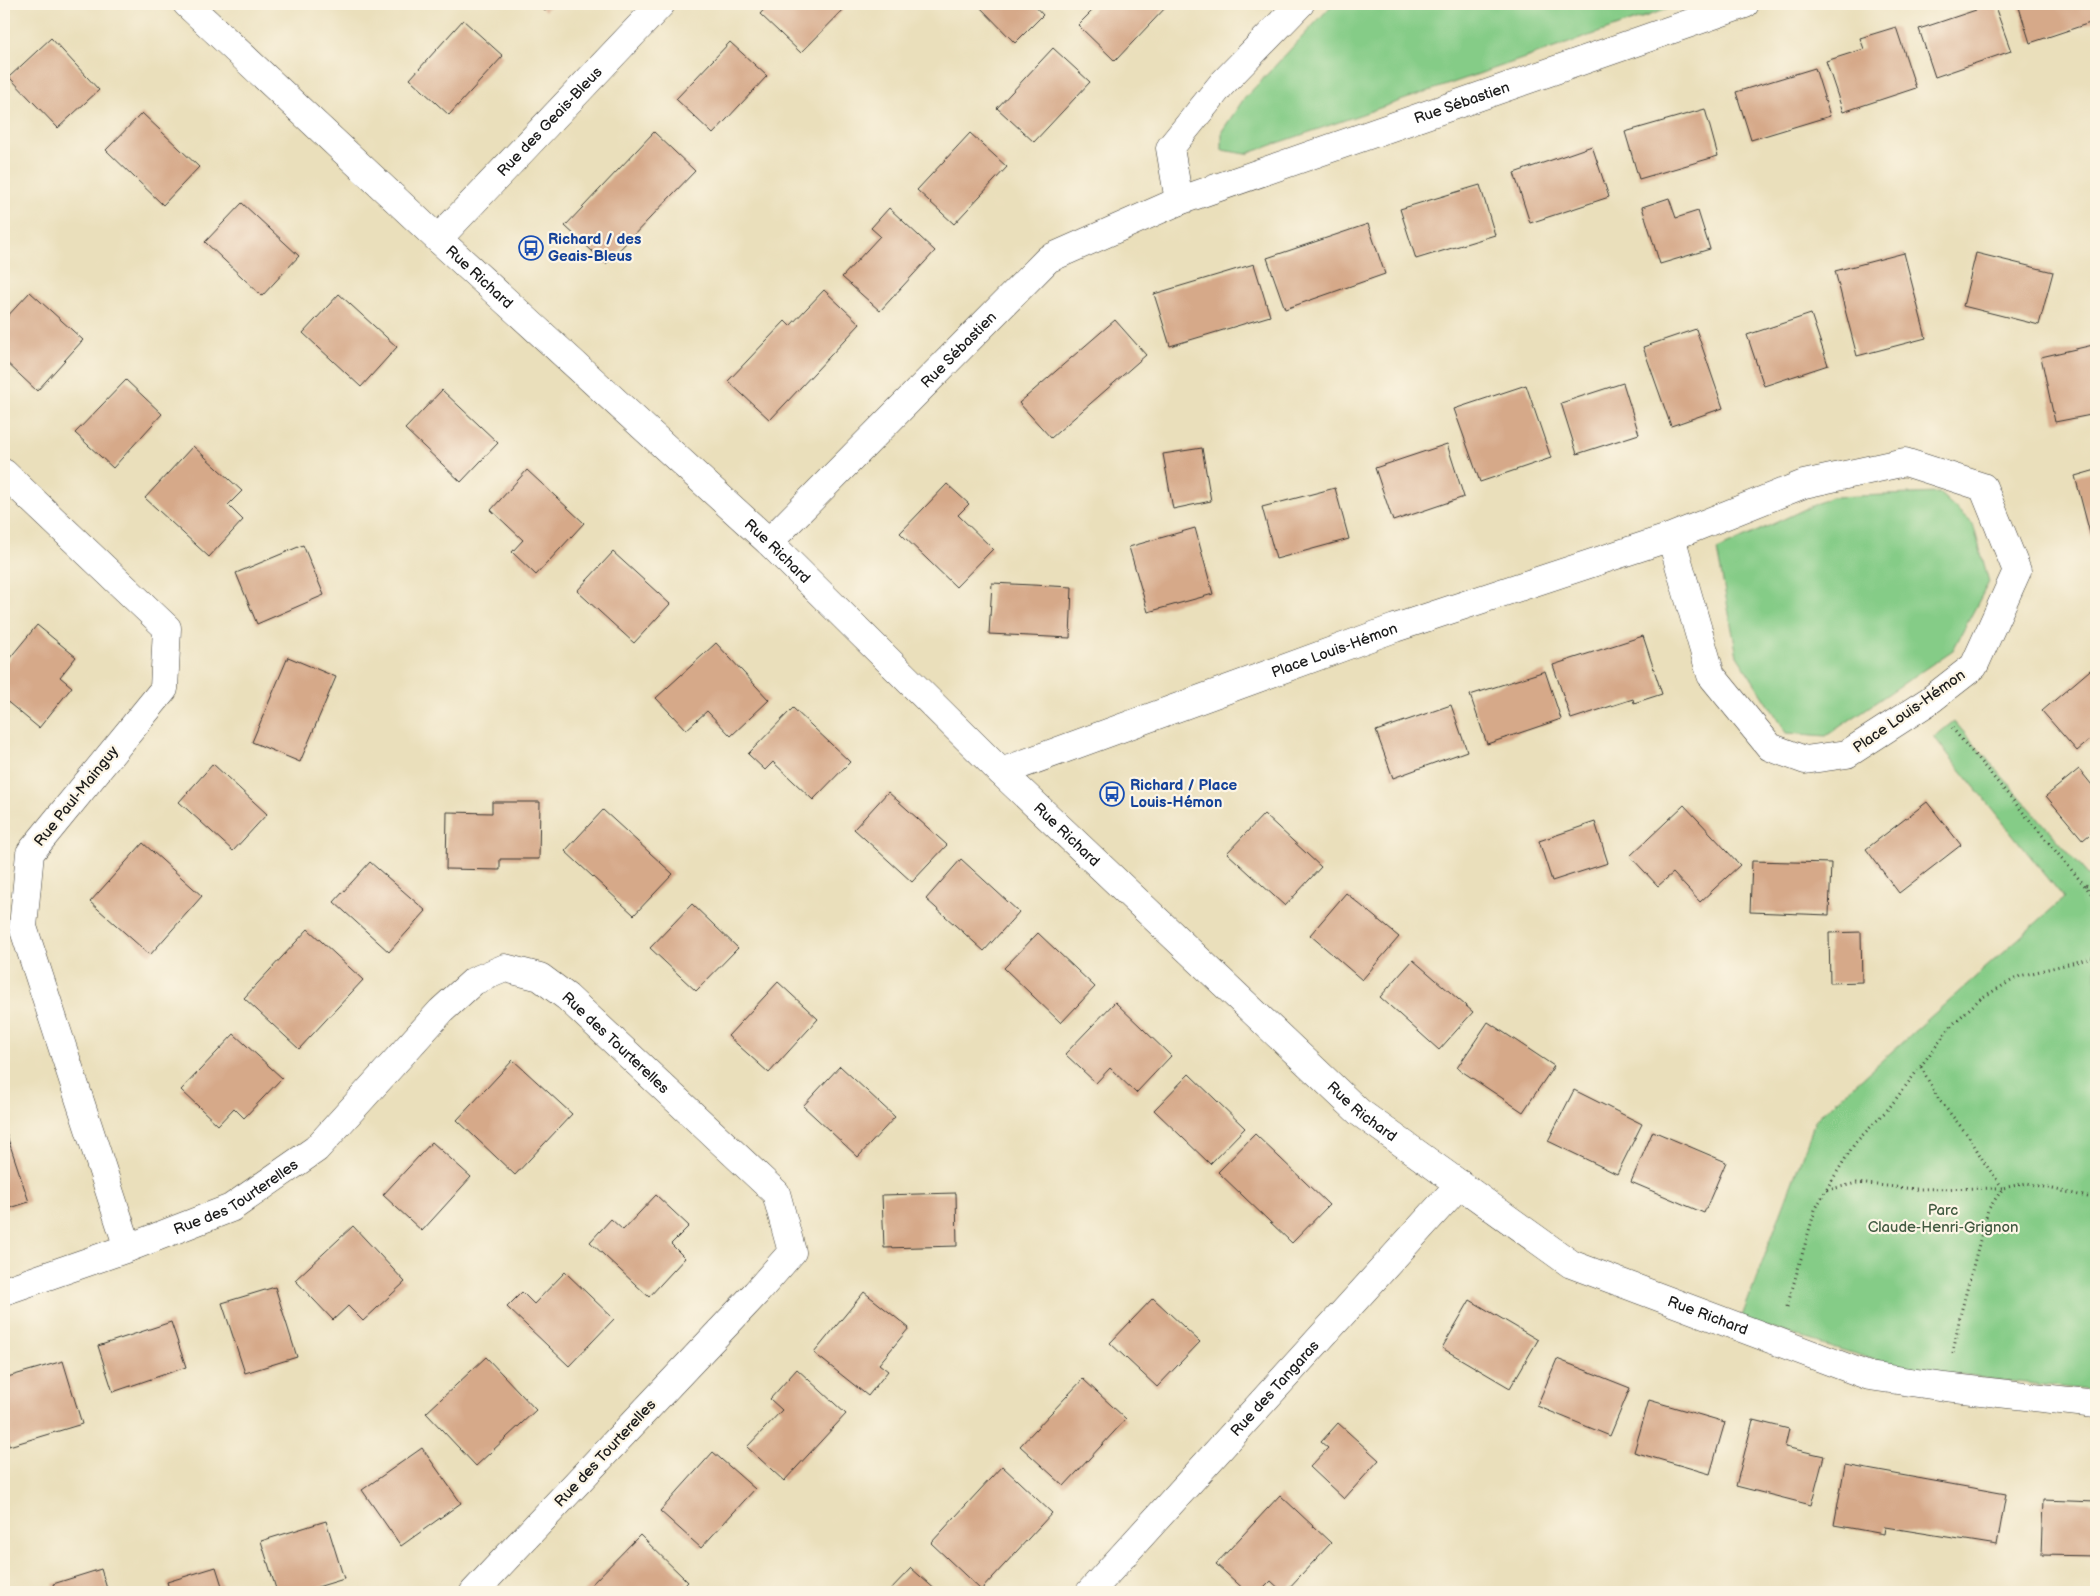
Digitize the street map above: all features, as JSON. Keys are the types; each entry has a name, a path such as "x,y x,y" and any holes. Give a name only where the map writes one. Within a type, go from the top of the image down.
{"street":[{"name":"Rue Richard","path":"187,4 769,542 1001,772 1359,1112 1571,1264 1869,1376 1944,1387 2096,1404"},
{"name":"Rue des Geais-Bleus","path":"438,238 661,4"},
{"path":"1179,201 1170,148 1221,85 1300,4"},
{"name":"Rue Sébastien","path":"769,542 1048,259 1179,201 1745,4"},
{"name":"Place Louis-Hémon","path":"1001,772 1395,628 1671,537 1804,484 1905,462 1983,487 2017,571 1974,666 1929,701 1847,754 1805,760 1770,747 1711,675 1671,537"},
{"name":"Rue Paul-Mainguy","path":"4,473 167,628 164,689 30,853 23,927 128,1248"},
{"name":"Rue des Tourterelles","path":"4,1291 128,1248 231,1208 316,1149 441,1011 474,982 506,968 540,977 567,997 776,1193 792,1252 756,1293 474,1592"},
{"name":"Rue des Tangaras","path":"1090,1592 1460,1184"}],"path":[{"path":"1929,701 2096,899"},
{"path":"2074,876 2096,891"},
{"path":"1777,1341 1815,1210 1826,1190 1855,1144 1889,1108 1952,1025 1981,998 2020,976 2096,957"},
{"path":"1921,1066 1937,1097 1970,1138 1984,1162 2003,1188"},
{"path":"1826,1190 1858,1183 1915,1189 2003,1188 2027,1183 2096,1199"},
{"path":"1944,1387 1949,1374 1960,1316 1988,1210 2003,1188"}],"green space":[{"path":"1333,4 1682,4 1246,154 1222,150 1222,131 1243,100"},
{"path":"1939,493 1973,524 1989,582 1953,650 1826,736 1787,733 1737,656 1717,550 1831,497"},
{"name":"Parc Claude-Henri-Grignon","path":"1954,721 2089,876 2096,870 2096,1391 1904,1369 1741,1319 1816,1119 2064,898 1934,737"}],"building":[{"path":"537,4 551,4 545,11"},
{"path":"769,4 849,4 801,53 760,14"},
{"path":"977,4 1033,4 1043,15 1015,43"},
{"path":"1099,4 1169,4 1115,61 1078,25"},
{"path":"1994,4 2011,51 1935,77 1919,29"},
{"path":"2018,4 2096,4 2096,21 2030,43"},
{"path":"463,20 503,56 449,115 410,79"},
{"path":"1896,27 1916,88 1843,112 1826,61 1864,49 1860,38"},
{"path":"51,38 99,90 58,128 9,77"},
{"path":"730,42 767,76 713,134 676,99"},
{"path":"1053,48 1090,82 1034,142 997,108"},
{"path":"1815,68 1830,116 1751,140 1736,92"},
{"path":"1705,109 1718,156 1639,179 1625,132"},
{"path":"142,113 199,167 163,205 106,150"},
{"path":"654,132 695,171 606,264 565,226"},
{"path":"970,133 1007,167 954,224 917,190"},
{"path":"1592,146 1609,197 1530,223 1514,173"},
{"path":"1480,185 1495,235 1416,259 1400,209"},
{"path":"1669,198 1676,218 1698,211 1710,249 1660,264 1642,207"},
{"path":"242,203 299,256 262,296 205,242"},
{"path":"889,208 935,251 880,311 842,277 880,236 871,228"},
{"path":"1368,224 1385,274 1285,309 1267,258"},
{"path":"1904,253 1926,338 1857,356 1835,271"},
{"path":"1976,253 2053,272 2039,325 1963,306"},
{"path":"1254,264 1270,316 1170,346 1154,294"},
{"path":"824,290 860,324 770,420 728,381 785,321 790,326"},
{"path":"30,292 83,340 37,391 4,360 4,320"},
{"path":"339,294 397,347 361,387 303,333"},
{"path":"1811,314 1828,365 1764,386 1747,335"},
{"path":"1115,320 1146,355 1051,438 1019,403"},
{"path":"1696,329 1723,408 1671,426 1643,347"},
{"path":"2093,345 2096,359 2096,414 2055,422 2041,357"},
{"path":"126,380 162,414 113,468 75,433"},
{"path":"1623,383 1639,434 1577,454 1561,403"},
{"path":"1526,385 1551,458 1480,482 1454,409"},
{"path":"442,390 498,443 461,482 405,429"},
{"path":"1447,444 1464,497 1393,521 1375,468"},
{"path":"193,446 242,491 228,505 243,520 209,557 145,498"},
{"path":"1202,448 1211,501 1173,509 1163,454"},
{"path":"527,470 584,523 536,575 512,552 523,540 491,510"},
{"path":"2096,470 2096,544 2093,545 2075,476"},
{"path":"947,484 969,504 958,515 993,549 956,587 900,533"},
{"path":"1335,488 1349,539 1276,559 1262,507"},
{"path":"1195,528 1213,594 1148,612 1129,547"},
{"path":"303,545 324,595 257,624 236,573"},
{"path":"613,552 670,604 634,643 577,591"},
{"path":"992,583 1072,587 1070,638 989,634"},
{"path":"37,625 76,657 60,677 72,687 39,728 4,699 4,665"},
{"path":"1643,636 1662,694 1634,703 1633,699 1571,719 1553,665"},
{"path":"716,643 769,700 731,736 707,711 686,730 656,698"},
{"path":"288,657 336,677 300,762 252,742"},
{"path":"2096,665 2096,735 2077,751 2042,711"},
{"path":"1545,671 1561,719 1487,744 1470,695"},
{"path":"1451,705 1467,751 1393,778 1376,731"},
{"path":"793,708 850,762 813,800 773,762 765,770 748,754"},
{"path":"213,764 267,814 233,851 179,802"},
{"path":"2079,769 2096,790 2096,829 2083,840 2046,796"},
{"path":"888,792 947,845 912,882 854,829"},
{"path":"492,802 540,802 539,859 500,859 500,870 446,869 447,812 492,813"},
{"path":"1927,802 1961,845 1899,893 1866,849"},
{"path":"1684,805 1740,865 1700,902 1673,873 1658,886 1630,856"},
{"path":"603,810 673,874 634,915 565,851"},
{"path":"1264,814 1321,867 1285,906 1227,853"},
{"path":"1595,822 1608,863 1552,881 1539,841"},
{"path":"143,843 202,896 150,955 90,902"},
{"path":"961,859 1019,912 984,951 926,899"},
{"path":"1752,861 1831,863 1829,915 1750,912"},
{"path":"370,862 426,911 389,952 334,902"},
{"path":"1346,893 1399,937 1362,980 1310,935"},
{"path":"692,904 738,948 696,991 650,948"},
{"path":"308,929 363,980 299,1049 244,998"},
{"path":"1861,932 1862,982 1830,983 1829,933"},
{"path":"1038,933 1095,987 1061,1023 1004,968"},
{"path":"1413,960 1473,1012 1439,1050 1380,997"},
{"path":"778,982 818,1019 769,1073 728,1036"},
{"path":"1115,1002 1171,1056 1136,1093 1110,1068 1096,1083 1065,1054"},
{"path":"1488,1022 1554,1066 1523,1112 1457,1068"},
{"path":"234,1034 282,1078 244,1118 234,1108 218,1125 181,1090"},
{"path":"513,1060 572,1114 515,1175 457,1120"},
{"path":"840,1066 895,1117 858,1157 803,1106"},
{"path":"1189,1074 1245,1128 1210,1164 1154,1110"},
{"path":"1574,1090 1642,1124 1617,1174 1548,1141"},
{"path":"4,1127 29,1202 4,1210"},
{"path":"1653,1131 1726,1162 1704,1213 1631,1182"},
{"path":"1255,1134 1329,1205 1292,1243 1218,1172"},
{"path":"432,1142 471,1177 422,1231 383,1195"},
{"path":"956,1193 957,1246 884,1248 882,1195"},
{"path":"656,1195 689,1226 671,1244 685,1258 649,1297 590,1242 611,1219 623,1230"},
{"path":"353,1226 405,1282 363,1321 348,1306 333,1320 295,1280"},
{"path":"565,1272 614,1319 569,1366 507,1307 522,1292 534,1304"},
{"path":"275,1287 297,1357 245,1373 222,1303"},
{"path":"864,1292 909,1328 879,1364 888,1371 868,1396 814,1353"},
{"path":"1153,1298 1200,1342 1157,1387 1110,1343"},
{"path":"1470,1300 1538,1340 1510,1388 1442,1348"},
{"path":"171,1322 186,1367 113,1392 98,1346"},
{"path":"486,1357 536,1410 476,1466 426,1413"},
{"path":"1557,1359 1630,1388 1610,1436 1537,1406"},
{"path":"63,1361 82,1424 9,1446 4,1428 4,1378"},
{"path":"797,1369 846,1414 784,1481 747,1447 782,1410 770,1399"},
{"path":"1083,1379 1126,1419 1064,1486 1020,1446"},
{"path":"1649,1400 1725,1422 1710,1474 1634,1452"},
{"path":"1753,1420 1789,1429 1785,1447 1824,1456 1811,1505 1736,1486"},
{"path":"1338,1423 1379,1460 1344,1499 1310,1467 1328,1448 1321,1442"},
{"path":"422,1448 461,1503 401,1546 362,1490"},
{"path":"713,1452 755,1489 701,1548 660,1511"},
{"path":"1845,1465 2006,1494 1997,1545 1885,1527 1884,1534 1834,1525"},
{"path":"1002,1466 1052,1513 981,1590 931,1543"},
{"path":"1280,1495 1331,1543 1285,1592 1271,1581 1260,1592 1247,1592 1216,1564"},
{"path":"2043,1500 2096,1502 2096,1556 2041,1555"},
{"path":"326,1521 344,1579 301,1592 277,1592 261,1541"},
{"path":"640,1535 688,1582 678,1592 584,1592"},
{"path":"216,1567 224,1592 170,1592 167,1582"},
{"path":"911,1568 938,1592 888,1592"},
{"path":"101,1569 108,1592 56,1592 53,1584"}],"place":[{"name":"Richard / des Geais-Bleus","path":"531,248"},
{"name":"Richard / Place Louis-Hémon","path":"1112,794"}]}
